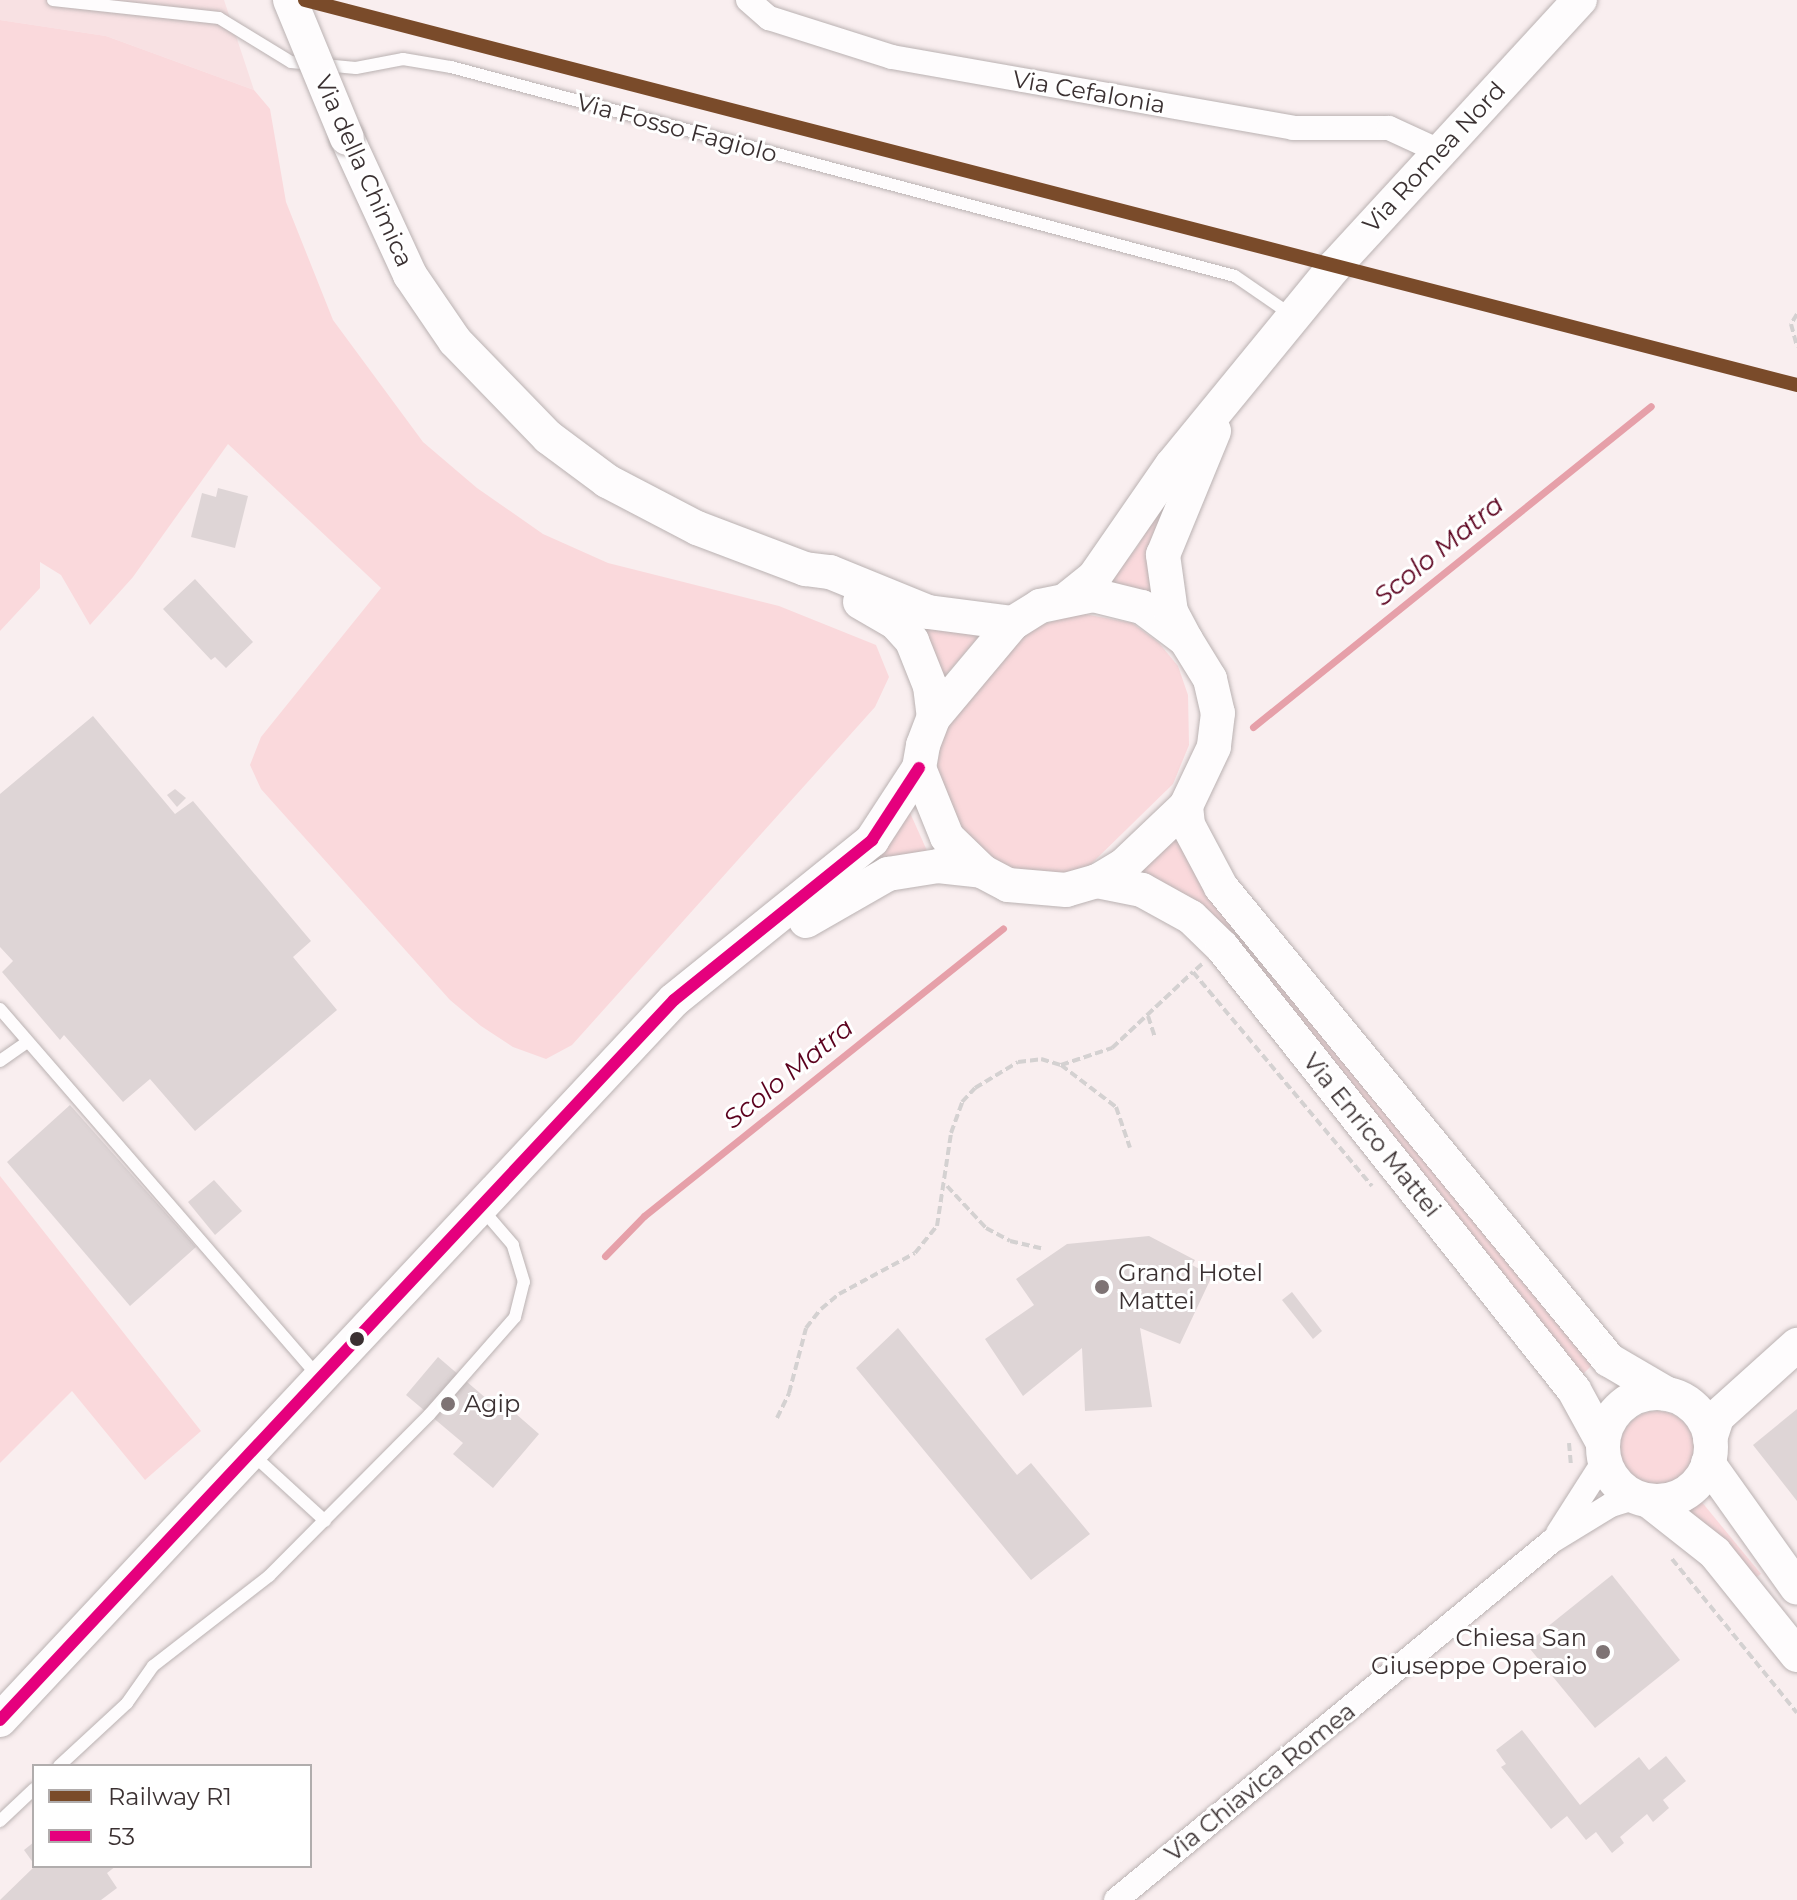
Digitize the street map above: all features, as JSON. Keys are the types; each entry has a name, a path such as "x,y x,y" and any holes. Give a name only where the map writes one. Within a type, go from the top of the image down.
{"main road":[{"name":"Via della Chimica","path":"290,0 347,138 410,275 455,341 548,437 607,481 684,521 805,569 896,623 921,664 934,717"},
{"name":"Via Romea Nord","path":"1067,599 1114,552 1172,465 1293,316 1439,151 1580,0"},
{"name":"Via Romea Nord","path":"1186,640 1171,612 1163,555 1231,393"},
{"name":"Via della Chimica","path":"805,569 830,572 928,612 1013,623"},
{"path":"0,1720 322,1380 479,1206 674,1000 724,964 872,840 919,768 934,717 1013,623 1040,606 1093,595 1142,607 1186,640 1210,679 1218,713 1214,747 1186,806 1124,865 1097,881 1066,890 1034,890 1008,885 982,871 947,837 919,768"},
{"name":"Via Enrico Mattei","path":"1186,806 1188,825 1221,887 1609,1360 1674,1397"},
{"path":"724,964 888,874 938,866 982,871"},
{"name":"Via Enrico Mattei","path":"1097,881 1142,890 1191,917 1222,947 1574,1390 1603,1452"},
{"path":"1643,1499 1679,1497 1692,1488 1709,1451 1717,1417 1744,1388 1797,1345"},
{"path":"1744,1388 1711,1400 1637,1396 1613,1415 1603,1452 1622,1489 1643,1499 1715,1553 1797,1655"},
{"path":"1674,1397 1705,1423 1709,1451 1797,1588"}],"street":[{"name":"Via Cefalonia","path":"748,0 769,18 892,57 1293,128 1389,128 1439,151"},
{"name":"Via Chiavica Romea","path":"1552,1541 1603,1452"},
{"name":"Via Chiavica Romea","path":"1124,1897 1552,1541 1611,1505 1643,1499"}],"lane":[{"name":"Via Fosso Fagiolo","path":"53,0 219,18 291,62 356,68 403,59 451,67 1235,276 1293,316"},
{"path":"0,1009 322,1380"},
{"path":"0,1061 27,1042"},
{"path":"61,1764 127,1703 153,1666 269,1576 325,1521 429,1415 515,1317 524,1282 513,1245 479,1206"},
{"path":"252,1454 325,1521"},
{"path":"0,1821 32,1791"}],"path":[{"path":"1797,314 1791,324 1797,347"},
{"path":"1061,1065 1112,1048 1193,972"},
{"path":"1148,1016 1155,1038"},
{"path":"777,1418 789,1393 806,1328 839,1294 915,1253 937,1226 947,1186 951,1133 968,1095 1018,1062 1041,1059 1061,1065 1116,1107 1130,1148"},
{"path":"947,1186 986,1228 1010,1241 1041,1248"},
{"path":"1663,1548 1797,1713"}],"shaded area":[{"path":"0,0 224,0 254,90 106,36 0,20"},
{"path":"0,20 106,36 254,90 270,109 286,202 333,320 423,442 477,488 543,534 608,563 779,606 876,645 889,677 875,707 572,1045 546,1059 513,1047 481,1026 450,1000 261,789 250,765 261,737 381,588 228,444 133,577 90,625 61,575 40,562 40,588 0,631"},
{"path":"1177,476 1160,603 1103,586 1136,549"},
{"path":"903,612 987,627 939,683"},
{"path":"1079,613 1132,623 1159,643 1178,666 1188,695 1189,745 1173,784 1090,865 1066,873 1019,871 998,863 966,836 947,809 936,776 940,745 952,713 1007,648 1035,627"},
{"path":"907,806 928,853 882,860 832,886"},
{"path":"1173,834 1226,913 1592,1365 1580,1377 1136,869"},
{"path":"0,1176 201,1431 145,1480 72,1391 0,1463"},
{"path":"1657,1411 1671,1414 1683,1422 1691,1434 1694,1448 1691,1462 1683,1474 1671,1482 1657,1485 1643,1482 1631,1474 1623,1462 1620,1448 1623,1434 1631,1422 1643,1414"},
{"path":"1696,1495 1761,1574 1751,1581 1676,1508"}],"building":[{"path":"218,488 248,496 235,548 191,537 202,493 216,497"},
{"path":"195,579 253,642 226,668 215,657 211,660 163,609"},
{"path":"93,716 175,814 193,801 311,941 293,957 337,1010 195,1131 150,1079 123,1102 64,1035 60,1040 2,972 13,961 0,947 0,794"},
{"path":"175,789 186,798 177,807 167,795"},
{"path":"70,1105 196,1247 130,1306 7,1162"},
{"path":"214,1180 242,1211 215,1235 188,1202"},
{"path":"1149,1236 1195,1260 1192,1265 1212,1276 1180,1344 1140,1328 1152,1407 1085,1411 1082,1348 1023,1396 985,1339 1034,1305 1016,1279 1067,1244"},
{"path":"1292,1292 1322,1331 1313,1339 1282,1300"},
{"path":"898,1328 1017,1475 1031,1463 1090,1534 1031,1580 856,1368"},
{"path":"438,1357 495,1406 500,1400 539,1434 493,1488 453,1454 463,1443 406,1395"},
{"path":"1797,1409 1797,1501 1753,1445"},
{"name":"Chiesa San Giuseppe Operaio","path":"1612,1575 1680,1660 1595,1728 1526,1644"},
{"path":"1522,1730 1580,1805 1639,1757 1649,1770 1666,1756 1686,1781 1663,1800 1669,1808 1653,1822 1647,1814 1620,1837 1624,1843 1612,1853 1596,1832 1586,1840 1567,1816 1551,1829 1501,1767 1506,1764 1496,1750"},
{"path":"32,1844 32,1861 24,1850"},
{"path":"33,1868 113,1868 107,1873 117,1888 101,1900 0,1900"}],"waterway":[{"name":"Scolo Matra","path":"1253,727 1651,406"},
{"name":"Scolo Matra","path":"605,1256 644,1216 1003,928"}],"rail line":[{"name":"R1","path":"305,0 1797,385"}],"transit line":[{"name":"53","path":"0,1720 674,1000 872,840 919,768"}],"place":[{"name":"Grand Hotel Mattei","path":"1102,1287"},
{"name":"Agip","path":"448,1404"},
{"name":"Chiesa San Giuseppe Operaio","path":"1603,1652"}]}
